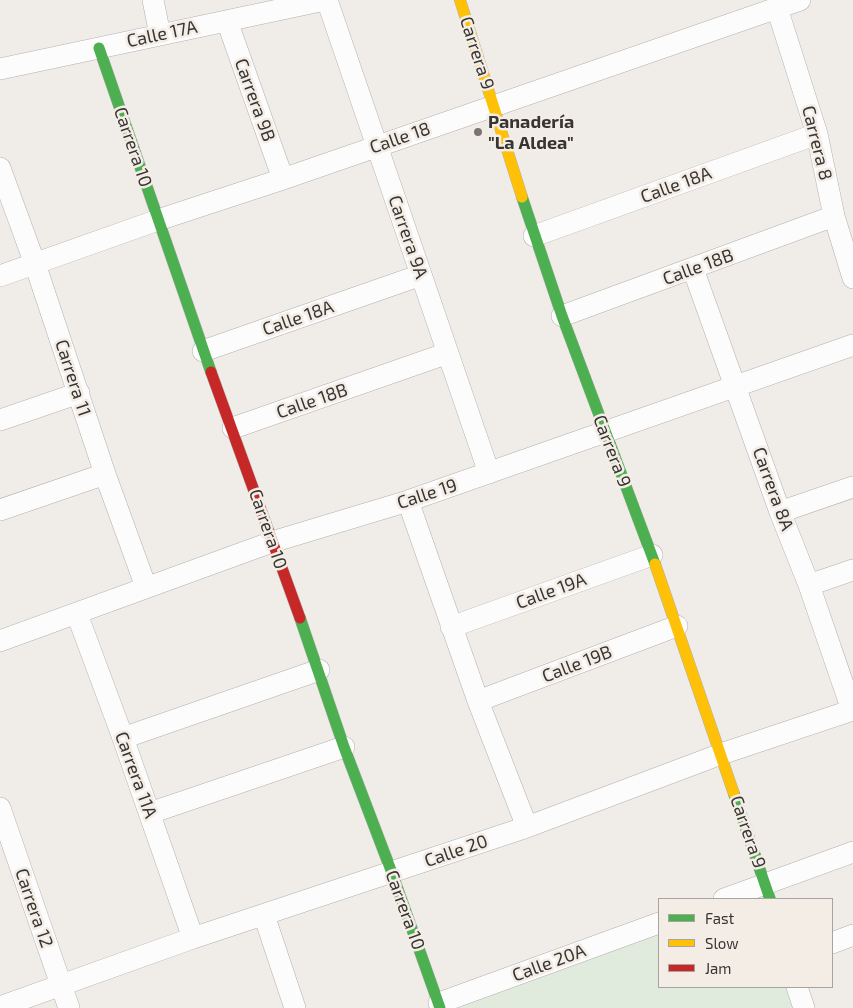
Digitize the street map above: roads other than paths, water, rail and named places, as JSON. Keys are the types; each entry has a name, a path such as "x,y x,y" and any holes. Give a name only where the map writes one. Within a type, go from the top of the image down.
{"street":[{"path":"152,0 160,34"},
{"name":"Calle 17A","path":"0,69 326,0"},
{"name":"Carrera 9A","path":"326,0 489,473"},
{"name":"Carrera 9","path":"460,0 534,236 605,432 652,554 768,892"},
{"name":"Calle 18","path":"0,276 800,0"},
{"name":"Carrera 8","path":"777,8 817,134 834,216 853,278"},
{"name":"Carrera 9B","path":"226,21 283,179"},
{"name":"Carrera 10","path":"99,48 203,350 233,428 319,670 344,747 440,1006"},
{"name":"Calle 18A","path":"534,236 817,134"},
{"name":"Carrera 11","path":"0,168 35,264 105,474 146,587"},
{"name":"Calle 18B","path":"562,316 834,216"},
{"name":"Carrera 8A","path":"693,269 853,710"},
{"name":"Calle 18A","path":"203,350 421,275"},
{"name":"Calle 19","path":"0,641 272,542 408,501 853,345"},
{"name":"Calle 18B","path":"233,428 448,353"},
{"path":"0,420 79,393"},
{"path":"0,510 105,474"},
{"path":"780,512 853,487"},
{"path":"408,501 478,701 527,827"},
{"name":"Calle 19A","path":"451,627 652,554"},
{"path":"809,585 853,570"},
{"name":"Carrera 11A","path":"77,614 150,813 193,938"},
{"name":"Calle 19B","path":"478,701 676,626"},
{"path":"123,738 319,670"},
{"name":"Calle 20","path":"0,1007 193,938 264,916 527,827 721,754 853,710"},
{"path":"150,813 344,747"},
{"name":"Carrera 12","path":"0,808 69,1008"},
{"path":"730,898 768,892 853,852"},
{"path":"264,916 295,1008"},
{"name":"Calle 20A","path":"440,1006 658,923"},
{"path":"833,943 853,935"},
{"path":"797,988 804,1008"}],"place":[{"name":"Panadería \"La Aldea\"","path":"478,132"}]}
